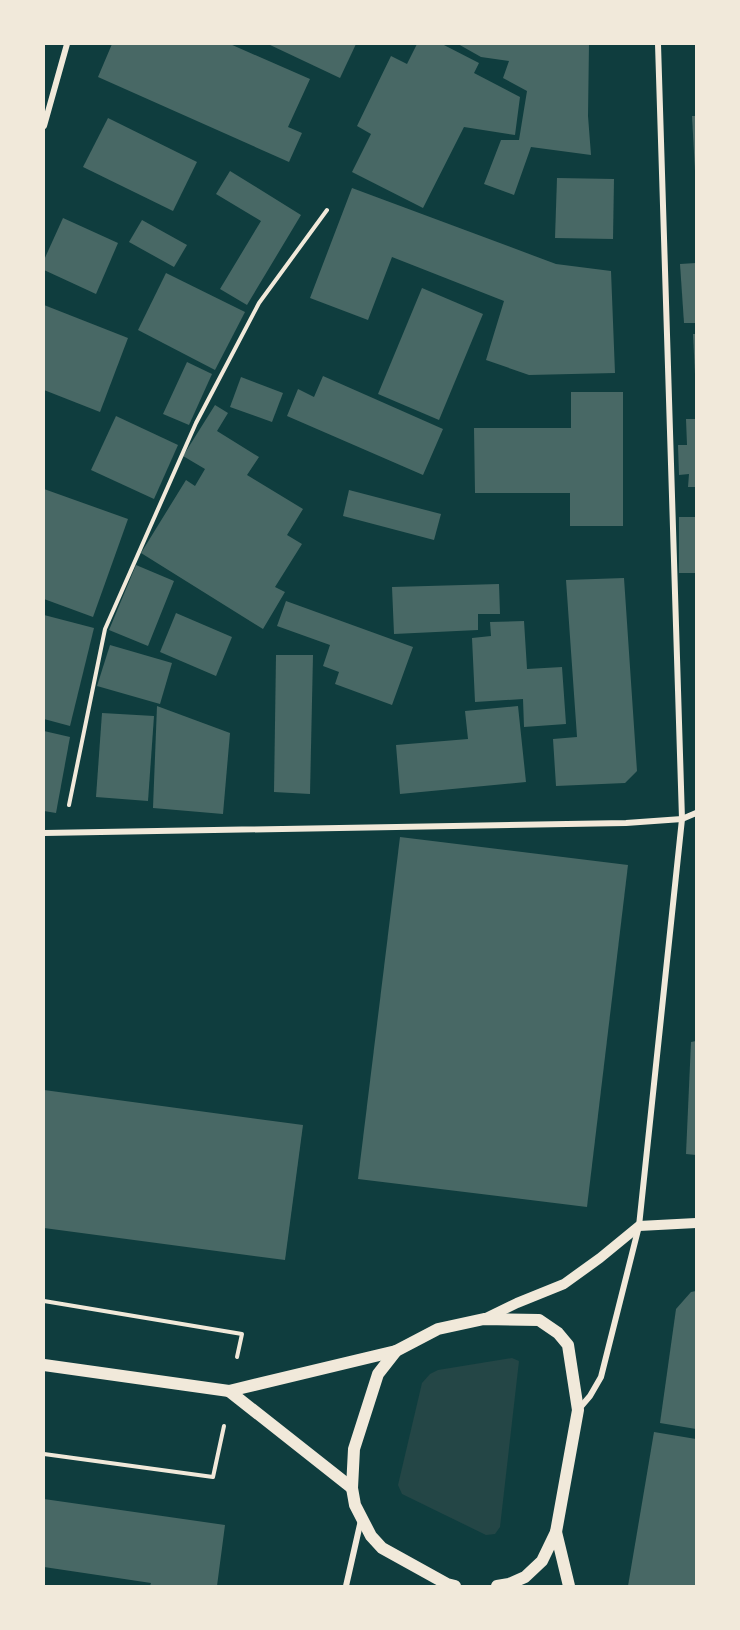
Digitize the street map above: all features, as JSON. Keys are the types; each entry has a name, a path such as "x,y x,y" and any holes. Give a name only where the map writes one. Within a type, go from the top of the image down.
{"main road":[{"path":"44,1365 229,1391 396,1351 438,1329 483,1319 539,1320 558,1333 568,1346 578,1410 556,1532 542,1561 525,1577 497,1587"},
{"path":"396,1351 378,1374 354,1449 352,1488 355,1505 371,1536 382,1548 455,1587"},
{"path":"229,1391 352,1488"},
{"path":"556,1532 569,1587"}],"street":[{"path":"44,126 67,44"},
{"path":"578,1410 590,1396 601,1377 639,1226 682,819 658,44"},
{"path":"44,833 626,823 682,819 696,813"},
{"path":"483,1319 564,1284 639,1226 696,1223"},
{"path":"346,1587 361,1520"}],"path":[{"path":"63,832 105,628 196,423 259,303 327,210"},
{"path":"44,1301 242,1334 213,1478 44,1454"}],"shaded area":[{"path":"512,1358 519,1361 500,1527 495,1534 486,1535 402,1494 398,1485 422,1383 430,1374 438,1370"}],"building":[{"path":"112,44 230,44 310,79 288,127 302,133 289,162 98,77"},
{"path":"268,44 356,44 340,78"},
{"path":"417,44 442,44 479,63 474,73 520,97 515,135 464,127 423,208 352,172 371,134 357,126 391,56 407,64"},
{"path":"458,44 589,44 588,116 591,155 531,147 514,195 484,184 501,140 519,140 527,91 503,78 509,61 481,57"},
{"path":"692,116 696,116 696,171 695,171"},
{"path":"108,118 197,162 173,211 83,167"},
{"path":"230,171 301,215 247,305 220,289 261,221 216,194"},
{"path":"557,178 614,179 613,239 555,238"},
{"path":"352,188 556,264 611,271 615,373 529,375 486,360 504,301 392,257 368,320 310,298"},
{"path":"63,218 118,243 96,294 44,270 44,260"},
{"path":"142,220 187,245 174,267 129,242"},
{"path":"696,263 696,323 684,323 680,264"},
{"path":"166,273 245,312 215,370 138,330"},
{"path":"422,288 483,314 439,420 378,394"},
{"path":"44,305 128,338 100,412 44,390"},
{"path":"693,334 696,334 696,374 695,374"},
{"path":"187,362 212,374 189,425 163,414"},
{"path":"323,376 443,429 423,475 287,416 298,389 314,397"},
{"path":"241,377 283,393 272,422 230,407"},
{"path":"571,392 623,392 623,526 570,526 570,493 475,493 474,428 571,428"},
{"path":"215,405 228,413 217,431 259,457 247,475 303,509 287,535 302,544 275,587 285,592 263,629 141,553 186,480 195,486 205,469 183,456"},
{"path":"116,416 178,445 154,499 91,470"},
{"path":"686,419 696,419 696,487 688,487 689,474 679,475 678,445 687,445"},
{"path":"44,489 128,519 93,617 44,599"},
{"path":"349,490 441,514 434,540 343,516"},
{"path":"679,517 696,517 696,573 679,573"},
{"path":"136,565 174,581 148,646 109,630"},
{"path":"624,578 637,771 625,783 556,786 553,739 577,737 566,580"},
{"path":"499,584 500,614 478,614 478,630 394,634 392,587"},
{"path":"286,601 413,647 392,705 335,684 339,672 323,666 330,645 277,626"},
{"path":"176,613 232,637 216,676 160,652"},
{"path":"44,615 94,628 70,726 44,719"},
{"path":"524,621 527,669 562,667 566,724 524,727 523,699 475,702 472,638 491,636 490,622"},
{"path":"110,645 172,663 160,704 97,686"},
{"path":"276,655 313,655 310,794 274,792"},
{"path":"157,706 230,733 223,814 153,808"},
{"path":"518,706 526,782 400,794 396,745 468,739 465,711"},
{"path":"102,713 154,716 148,801 96,797"},
{"path":"44,731 70,737 56,813 44,811"},
{"path":"400,837 628,865 587,1207 358,1179"},
{"path":"696,1041 696,1155 686,1154 691,1042"},
{"path":"44,1090 303,1125 285,1260 44,1228"},
{"path":"696,1291 696,1429 660,1423 676,1309 691,1292"},
{"path":"654,1432 696,1439 696,1586 628,1586"},
{"path":"44,1499 225,1525 217,1586 150,1586 151,1583 44,1567"}]}
